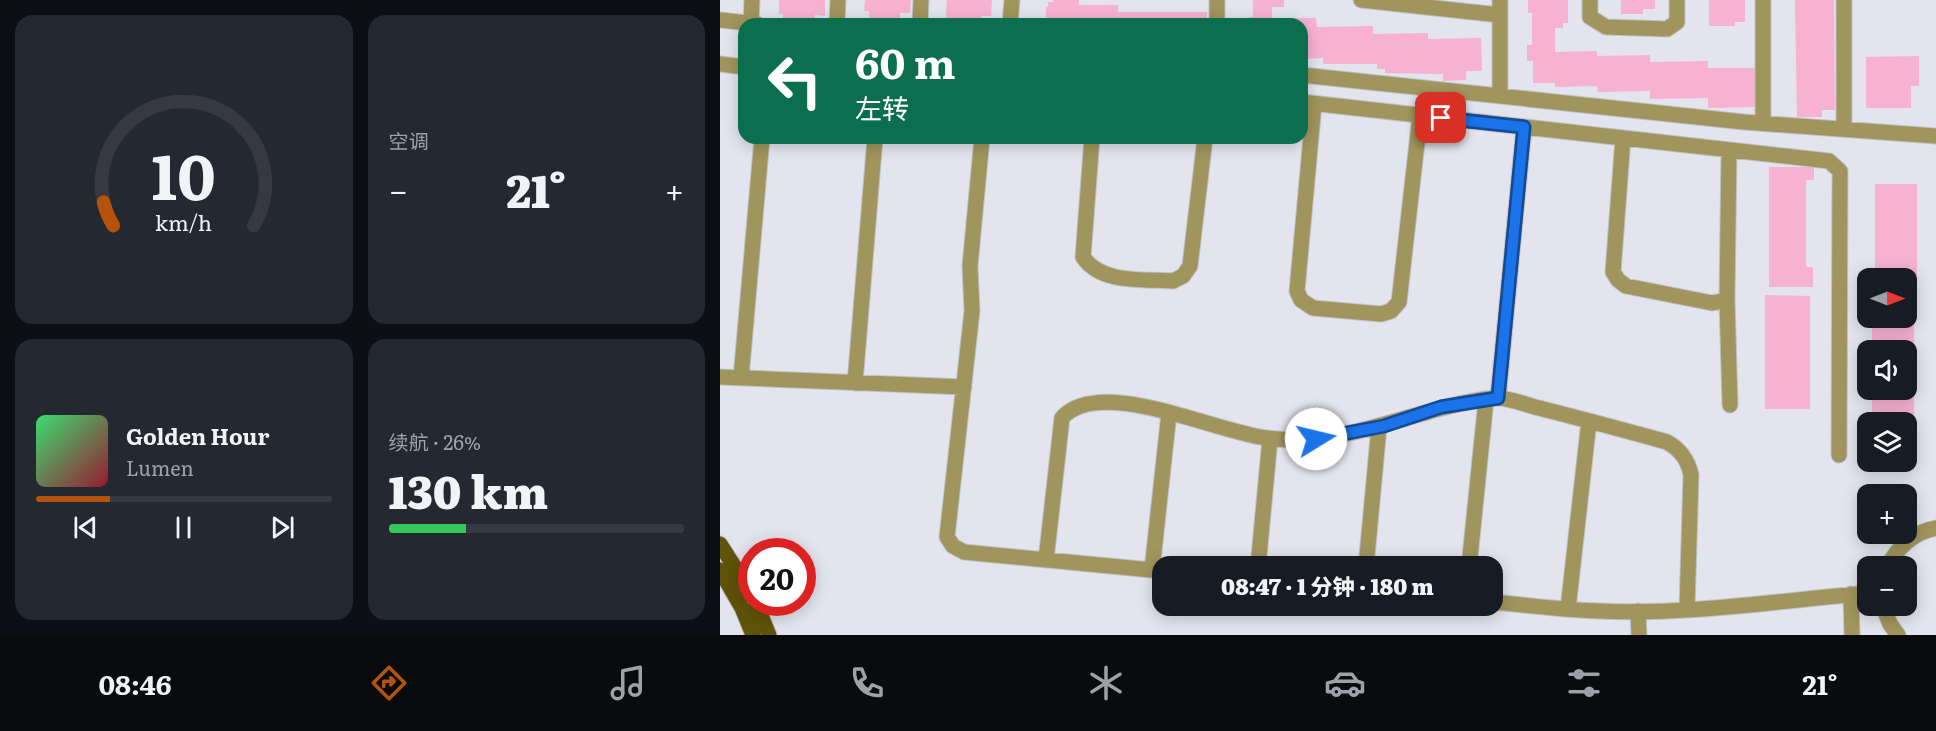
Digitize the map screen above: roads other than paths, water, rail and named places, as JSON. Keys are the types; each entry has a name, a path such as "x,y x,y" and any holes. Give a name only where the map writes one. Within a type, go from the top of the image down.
{"main road":[{"path":"720,544 738,572"},
{"path":"720,570 742,608 753,635"},
{"path":"761,616 769,635"}],"lane":[{"path":"751,18 752,0"},
{"path":"837,18 838,0"},
{"path":"920,18 921,0"},
{"path":"1010,18 1012,0"},
{"path":"1216,0 1217,18"},
{"path":"1361,0 1500,8 1500,96"},
{"path":"1590,0 1590,17 1606,27 1667,29 1677,22 1677,0"},
{"path":"1763,0 1763,123"},
{"path":"1844,0 1844,129"},
{"path":"720,20 738,22"},
{"path":"720,64 738,66"},
{"path":"1308,76 1763,123 1936,136"},
{"path":"1308,103 1829,161 1840,171 1839,455"},
{"path":"1306,144 1297,291 1301,300 1313,308 1381,314 1391,311 1400,302 1420,116"},
{"path":"1471,556 1492,399 1524,127"},
{"path":"1623,138 1613,272 1615,276 1626,286 1712,303 1727,300"},
{"path":"741,378 761,144"},
{"path":"855,383 875,144"},
{"path":"981,144 970,266 972,311 947,537 949,542 964,552 1152,570"},
{"path":"1092,144 1083,257 1089,266 1102,275 1173,281 1183,276 1190,266 1204,144"},
{"path":"1729,150 1727,300 1730,405"},
{"path":"720,377 964,387"},
{"path":"1046,560 1062,417 1073,408 1104,401 1141,405 1247,436 1270,439 1316,439 1379,427 1441,407 1492,399 1667,442 1684,456 1692,475 1687,609"},
{"path":"1158,556 1169,413"},
{"path":"1568,609 1588,421"},
{"path":"1367,556 1379,427"},
{"path":"1259,556 1270,439"},
{"path":"1893,556 1908,540 1936,528"},
{"path":"1851,594 1852,635"},
{"path":"1503,603 1598,612 1638,611 1687,609 1857,594"},
{"path":"1638,611 1639,635"},
{"path":"1887,616 1898,635"}]}
